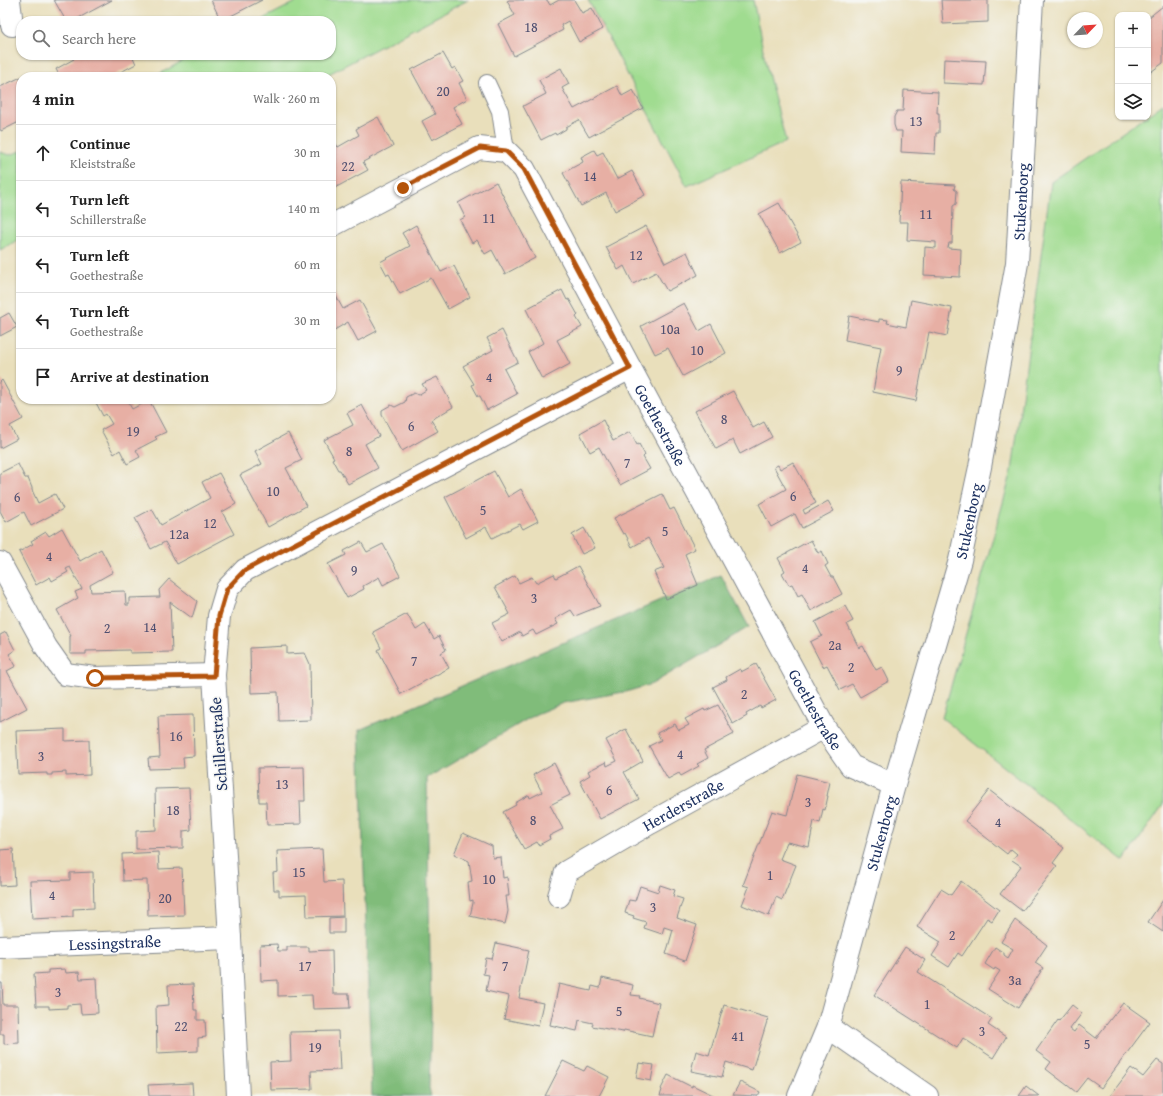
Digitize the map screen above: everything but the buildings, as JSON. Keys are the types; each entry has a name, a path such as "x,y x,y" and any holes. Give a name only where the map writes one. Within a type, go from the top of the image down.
{"street":[{"path":"9,0 12,25"},
{"name":"Stukenborg","path":"799,1096 828,1027 894,785 960,560 980,467 1017,263 1032,0"},
{"path":"336,223 480,148 506,151"},
{"name":"Goethestraße","path":"506,151 524,169 824,727 851,766 894,785"},
{"name":"Schillerstraße","path":"238,1096 214,676 219,616 227,589 245,570 630,368"},
{"path":"0,563 46,647 65,674 95,678 214,676"},
{"name":"Herderstraße","path":"559,896 566,872 650,823 824,727"},
{"name":"Lessingstraße","path":"0,947 230,938"},
{"path":"828,1027 927,1096"}],"lane":[{"path":"487,83 500,111 506,151"}],"green space":[{"path":"300,0 468,0 332,72 163,72 184,60 336,60 336,16 269,16"},
{"path":"588,0 753,0 766,65 786,142 687,186"},
{"path":"1163,104 1163,805 1124,861 942,718 1012,471 1051,182 1141,120 1151,120 1151,113"},
{"path":"0,152 9,155 16,153 16,241 0,250"},
{"path":"721,575 749,627 652,684 629,691 563,703 536,714 427,778 431,1016 429,1088 431,1096 372,1096 359,730"}],"route":[{"path":"95,678 214,676 219,616 227,589 245,570 630,368 524,169 506,151 480,148 403,188"}]}
